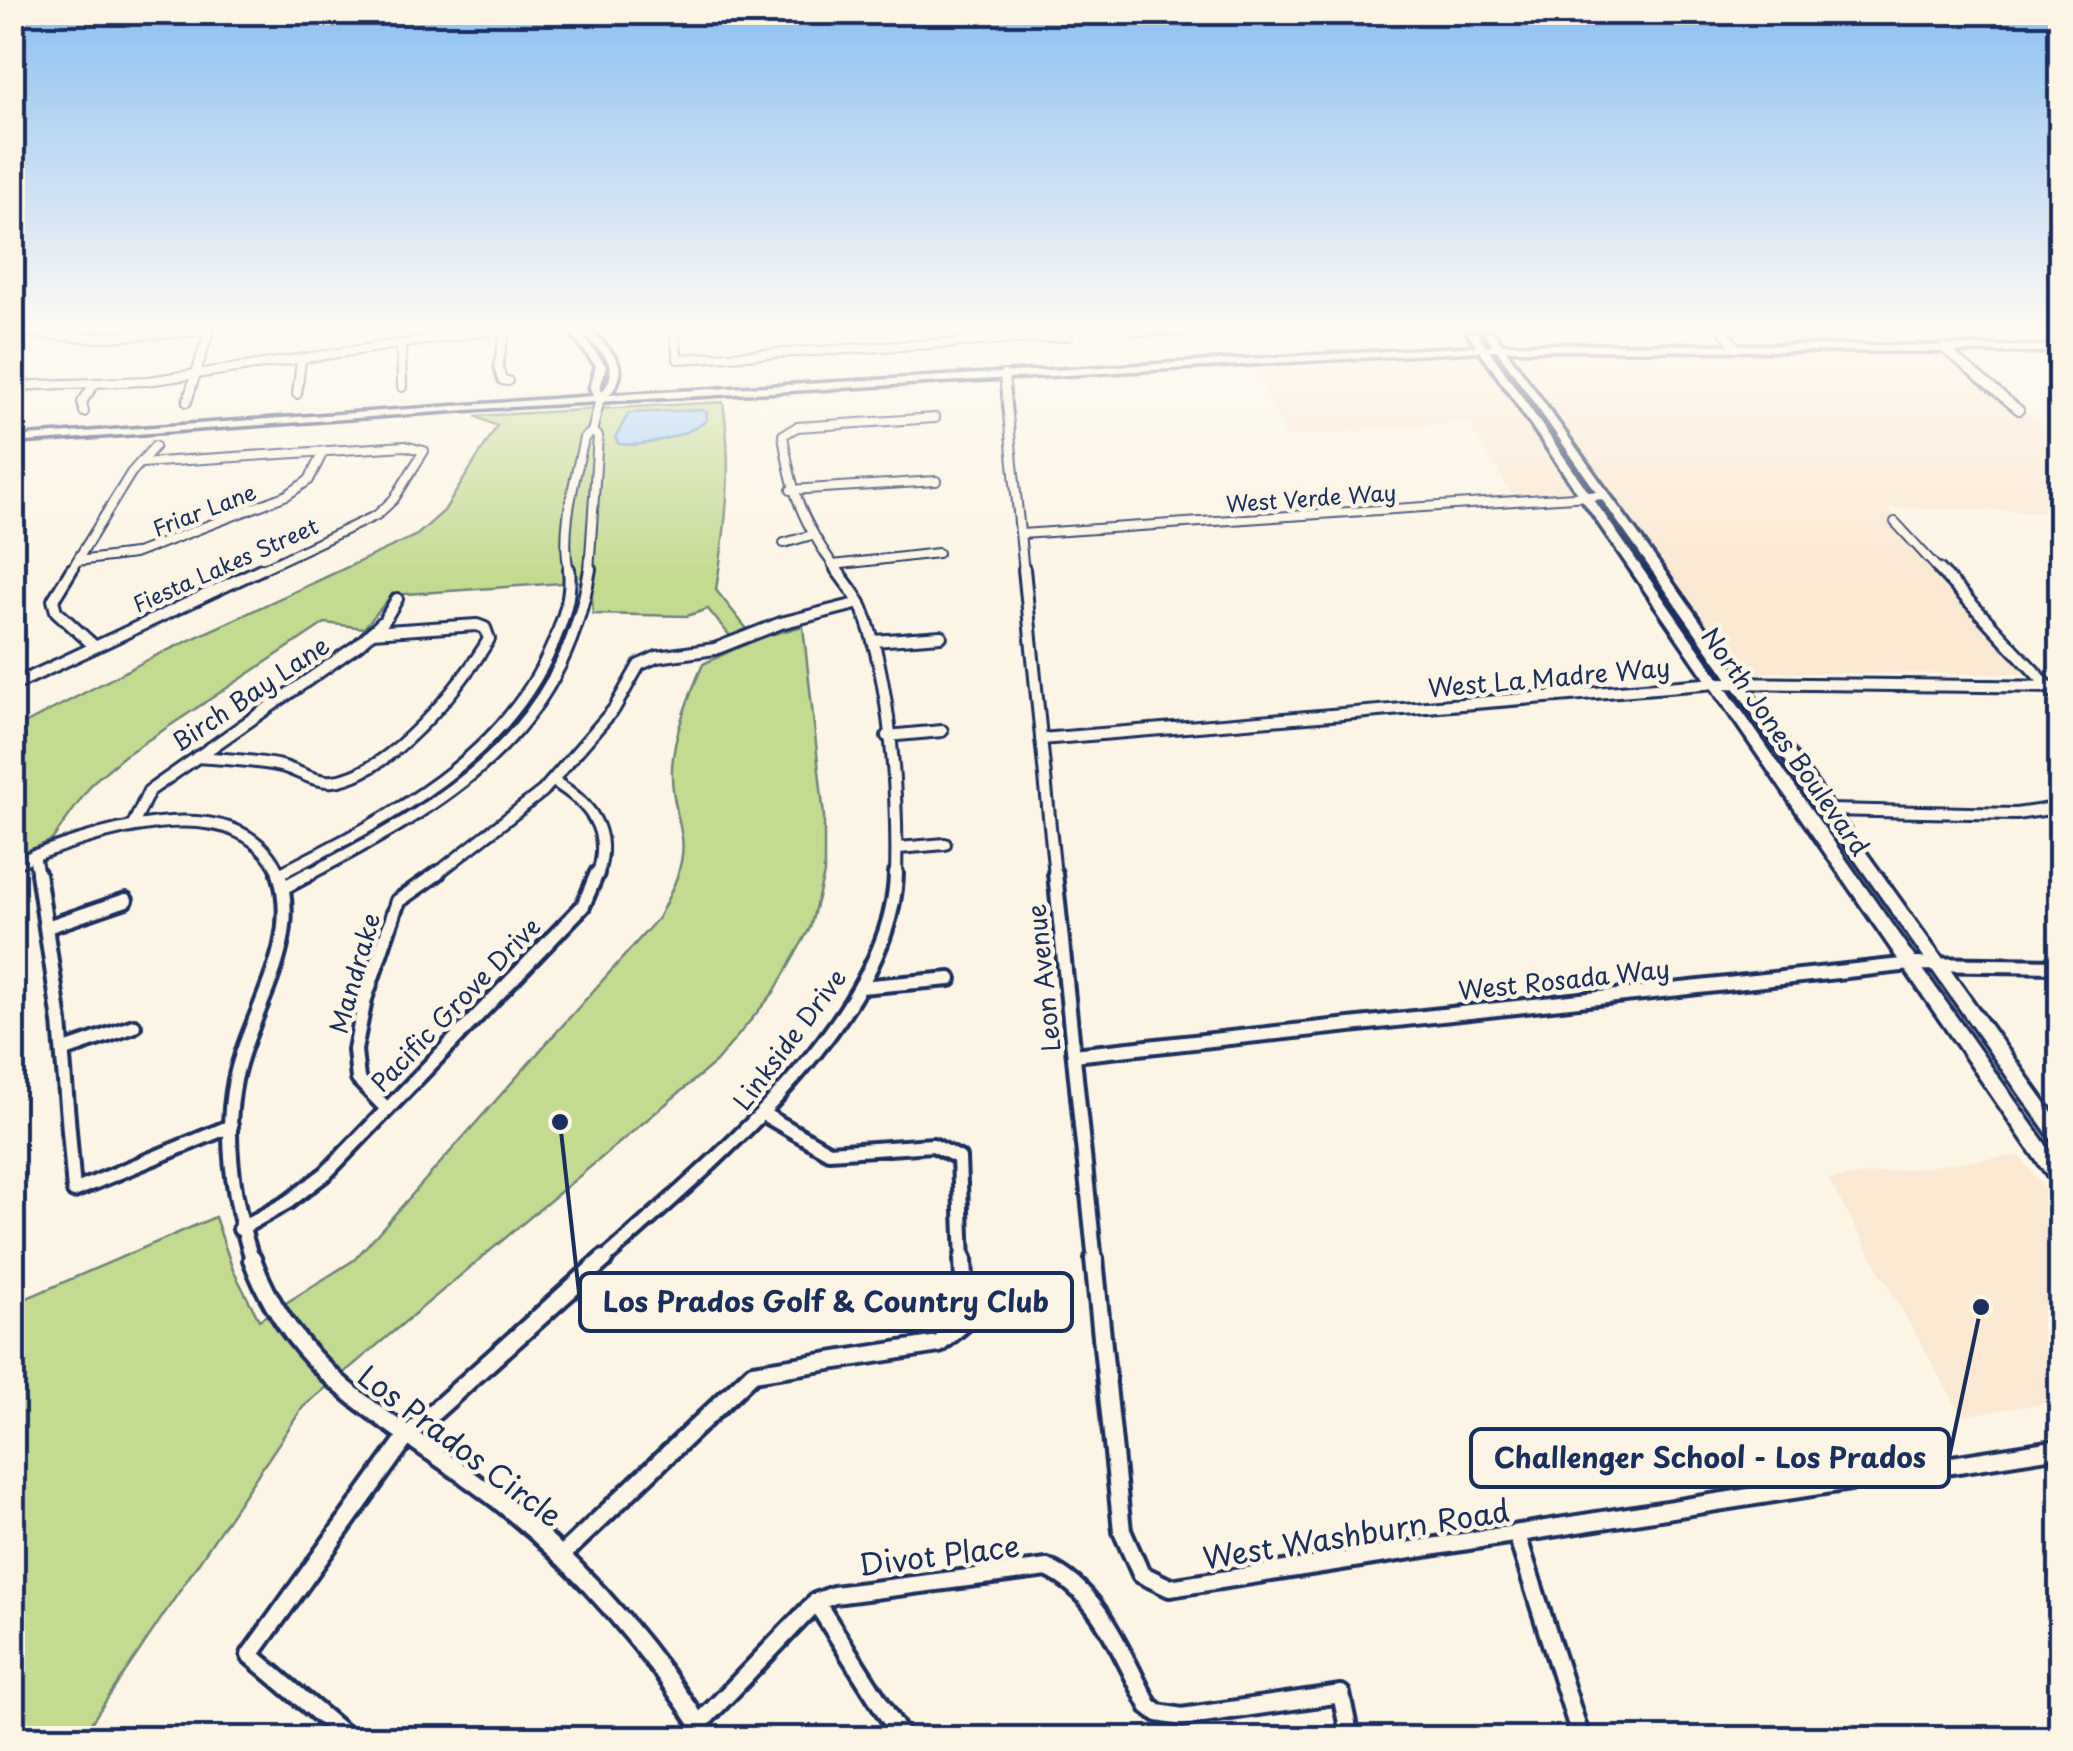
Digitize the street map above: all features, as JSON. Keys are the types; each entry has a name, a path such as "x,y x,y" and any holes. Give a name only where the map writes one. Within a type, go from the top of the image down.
{"main road":[{"path":"12,440 403,413"},
{"name":"North Jones Boulevard","path":"1528,413 2060,1180"},
{"name":"North Jones Boulevard","path":"1546,413 2060,1138"}],"street":[{"path":"285,879 402,808 480,749 529,693 561,625 570,581 564,548 574,485 584,438 592,432 597,413"},
{"name":"Leon Avenue","path":"1008,413 1122,1531 1138,1574"},
{"name":"Linkside Drive","path":"348,1738 250,1655 407,1436 766,1114 861,987 890,917 899,848 874,641 860,603 812,535 791,490 782,442 788,430 935,418"},
{"path":"285,879 360,848 437,800 505,742 554,682 575,637 594,541 592,484 598,436 592,432"},
{"path":"94,645 56,611 53,600 155,446"},
{"name":"Fiesta Lakes Street","path":"12,686 376,516 423,456 421,449 405,446 323,452"},
{"path":"141,463 323,452"},
{"name":"Friar Lane","path":"77,560 134,554 287,495 309,480 323,452"},
{"path":"791,490 936,481"},
{"name":"West Verde Way","path":"1021,534 1604,494"},
{"path":"1895,522 2054,687 2060,699"},
{"path":"784,543 812,535"},
{"path":"833,565 864,558 938,553"},
{"name":"Birch Bay Lane","path":"133,826 149,791 315,677 372,632 397,599"},
{"path":"553,781 614,709 639,666 647,660 701,652 781,623 860,603"},
{"path":"197,757 248,760 334,781 358,771 440,707 489,639 485,628 372,632"},
{"path":"874,641 941,636"},
{"name":"West La Madre Way","path":"1042,739 1716,683 2054,687"},
{"path":"887,736 942,732"},
{"name":"Mandrake","path":"385,1107 358,1080 354,1050 365,999 398,900 488,838 553,781"},
{"name":"Pacific Grove Drive","path":"240,1228 288,1202 326,1172 583,906 598,878 604,850 600,823 584,800 553,781"},
{"path":"1828,810 2016,814 2050,809"},
{"path":"12,864 92,834 133,826 203,824 257,843 285,879"},
{"path":"899,848 945,844"},
{"path":"34,855 50,926 65,1050 74,1191 231,1126"},
{"name":"Los Prados Circle","path":"285,879 288,933 252,1020 236,1081 231,1126 231,1165 240,1228 264,1291 326,1376 506,1506 599,1592 655,1658 704,1731"},
{"path":"50,926 126,900"},
{"name":"West Rosada Way","path":"1074,1055 1911,964 2060,966"},
{"path":"861,987 950,978"},
{"path":"65,1050 134,1026"},
{"path":"561,1556 753,1374 939,1344 966,1320 959,1158 933,1145 829,1152 766,1114"},
{"name":"West Washburn Road","path":"1138,1574 1158,1587 1184,1589 2060,1448"},
{"path":"1517,1536 1582,1738"},
{"name":"Divot Place","path":"816,1602 834,1595 1047,1568 1061,1571 1081,1588 1158,1713 1182,1717 1340,1694 1350,1738"},
{"path":"704,1731 816,1602 902,1738"}],"shaded area":[{"path":"1275,413 2030,413 2060,437 2060,512 1887,508 2049,674 1697,672 1582,502 1519,506 1468,423 1285,436"},
{"path":"2020,1155 2060,1213 2060,1401 1962,1416 1828,1179"}],"green space":[{"path":"724,413 727,496 716,590 755,639 803,626 824,816 824,874 810,928 774,992 716,1062 303,1407 81,1738 13,1738 13,1304 215,1217 233,1270 259,1320 354,1260 658,918 676,879 683,848 672,777 679,728 703,664 739,647 708,609 687,616 593,614 591,581 392,595 364,628 325,623 124,756 93,782 52,840 13,858 13,730 155,656 417,535 444,511 497,426 475,416"}],"water":[{"path":"629,413 707,413 706,421 677,435 652,442 619,444 615,438"}],"place":[{"name":"Los Prados Golf & Country Club","path":"560,1122"},
{"name":"Challenger School - Los Prados","path":"1981,1307"}]}
